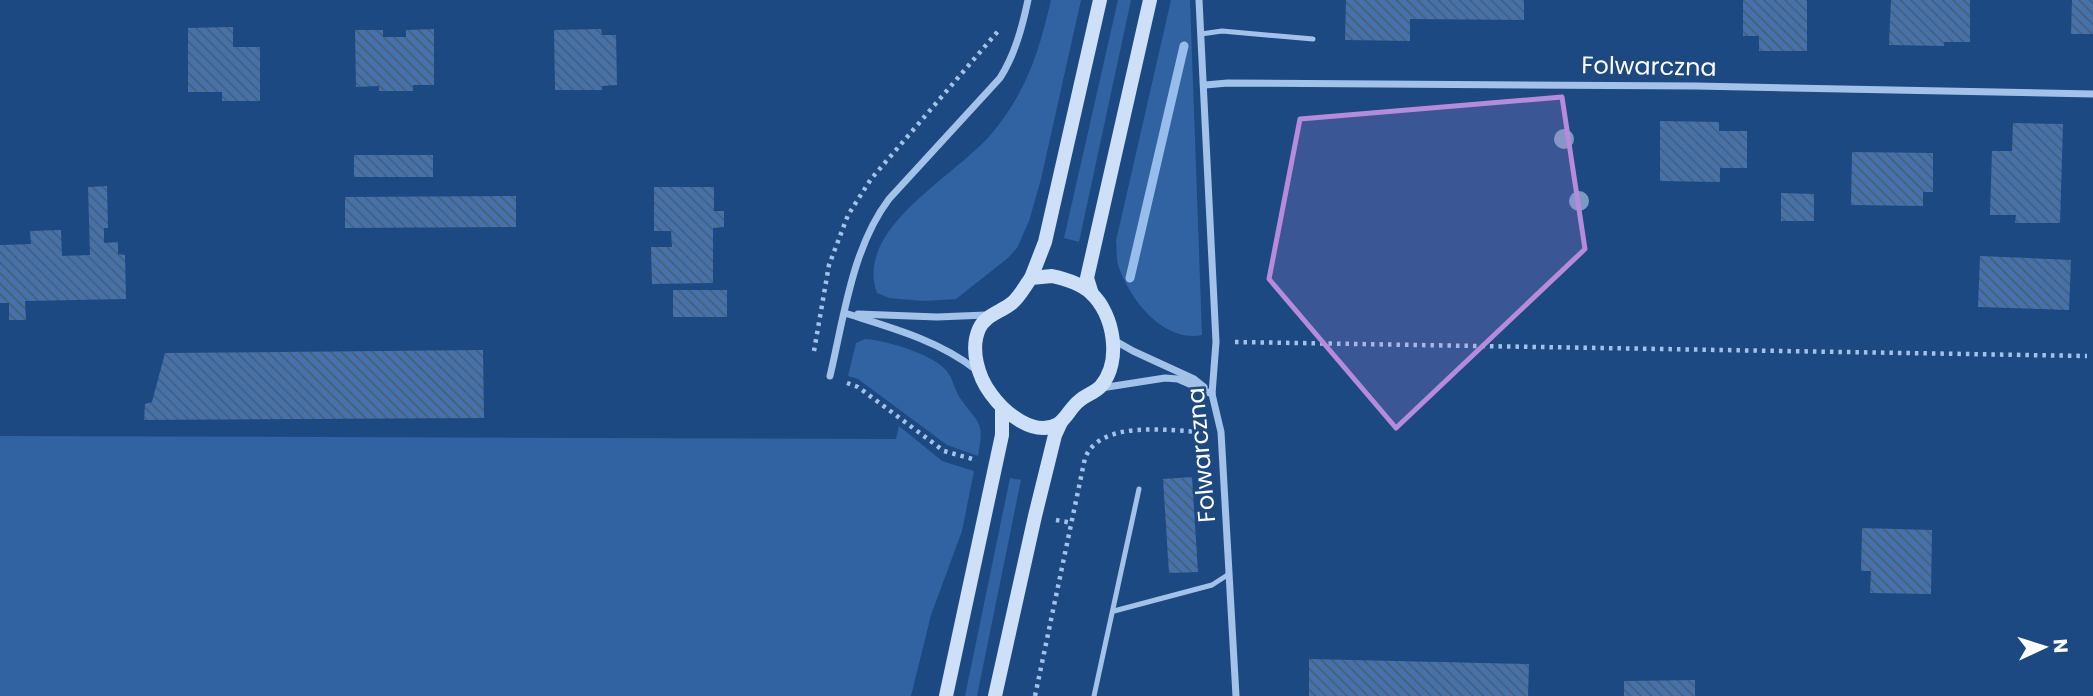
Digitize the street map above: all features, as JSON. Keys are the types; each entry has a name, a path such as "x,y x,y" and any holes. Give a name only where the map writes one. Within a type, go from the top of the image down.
{"main road":[{"path":"1061,422 1051,427 1041,427 1018,420 1002,409 985,387 979,372 975,342 980,326 991,315 1011,303 1031,278 1045,242 1100,0"},
{"path":"995,696 1055,435 1067,412 1100,388 1112,363 1112,339 1107,318 1092,294 1087,278 1150,0"},
{"path":"1031,278 1052,276 1069,280 1092,294"},
{"path":"946,696 1002,435 1002,409"}],"street":[{"path":"830,376 864,242 874,218 1000,78 1009,64 1021,32 1028,0"},
{"name":"Folwarczna","path":"1199,0 1216,342 1212,394 1221,432 1236,696"},
{"name":"Folwarczna","path":"1205,85 1696,86 2093,94"},
{"path":"845,313 937,317 991,315"},
{"path":"845,313 912,335 960,357 979,372"},
{"path":"1112,339 1194,379 1212,394"},
{"path":"1100,388 1165,378 1178,379 1212,394"}],"lane":[{"path":"1201,34 1222,31 1313,39"},
{"path":"1094,696 1139,489"},
{"path":"1114,611 1212,585 1229,574"}],"path":[{"path":"1216,342 2087,356"},
{"path":"830,376 858,387 944,451 995,464"},
{"path":"1035,696 1085,458 1090,447 1112,433 1126,431 1221,432"},
{"path":"1035,516 1072,523"}],"highlighted area":[{"path":"1562,97 1585,249 1396,428 1269,279 1300,119"}],"shaded area":[{"path":"1051,0 1081,0 1041,179 1029,221 1017,248 956,299 924,301 889,298 877,293 874,269 880,246 913,204 977,149 1005,116 1030,70"},
{"path":"1118,0 1131,0 1079,242 1064,238"},
{"path":"1171,0 1190,0 1202,335 1175,333 1151,317 1124,281 1117,258 1116,241"},
{"path":"865,339 908,349 930,358 945,369 960,398 979,424 981,436 978,456 947,445 858,379 848,376 856,343"},
{"path":"899,426 942,461 974,471 962,531 931,615 911,696 0,696 0,436 896,439"},
{"path":"1010,478 1021,480 977,696 965,696"}],"building":[{"path":"1346,0 1524,0 1524,20 1410,19 1410,41 1345,40"},
{"path":"1743,0 1807,0 1807,51 1759,51 1759,36 1743,36"},
{"path":"1891,0 1970,0 1970,42 1944,42 1944,46 1889,45"},
{"path":"2072,0 2093,0 2093,34 2071,34"},
{"path":"233,27 233,47 260,47 260,101 222,101 222,92 188,92 188,28"},
{"path":"434,29 434,85 413,85 413,91 379,91 379,86 356,87 355,30 383,30 383,37 406,37 406,30"},
{"path":"601,29 602,35 616,35 617,85 602,86 602,90 555,90 554,30"},
{"path":"1660,121 1719,122 1719,131 1747,131 1747,168 1720,168 1720,182 1660,181"},
{"path":"2013,123 2063,124 2060,223 2015,223 2016,215 1990,215 1992,151 2012,151"},
{"path":"1852,152 1933,153 1933,192 1923,192 1923,206 1851,205"},
{"path":"354,155 433,155 433,177 354,177"},
{"path":"107,186 108,228 104,228 104,243 118,242 118,254 125,255 126,299 25,301 26,320 9,320 9,303 0,303 0,245 31,244 30,231 61,230 62,256 90,255 88,187"},
{"path":"654,187 714,187 714,211 724,211 724,227 713,228 713,283 652,284 651,247 672,247 671,231 654,231"},
{"path":"1781,193 1814,194 1814,221 1781,221"},
{"path":"516,196 516,227 345,228 345,197"},
{"path":"1980,256 2071,260 2069,310 1978,307"},
{"path":"673,290 727,290 727,317 673,317"},
{"path":"483,350 484,418 144,420 145,404 152,402 165,353"},
{"path":"1192,477 1198,572 1169,573 1163,479"},
{"path":"1862,528 1932,530 1931,594 1870,593 1871,571 1861,571"},
{"path":"1309,659 1529,664 1528,696 1309,696"},
{"path":"1695,680 1695,696 1624,696 1624,681"}],"waterway":[{"path":"1130,278 1184,46"}]}
